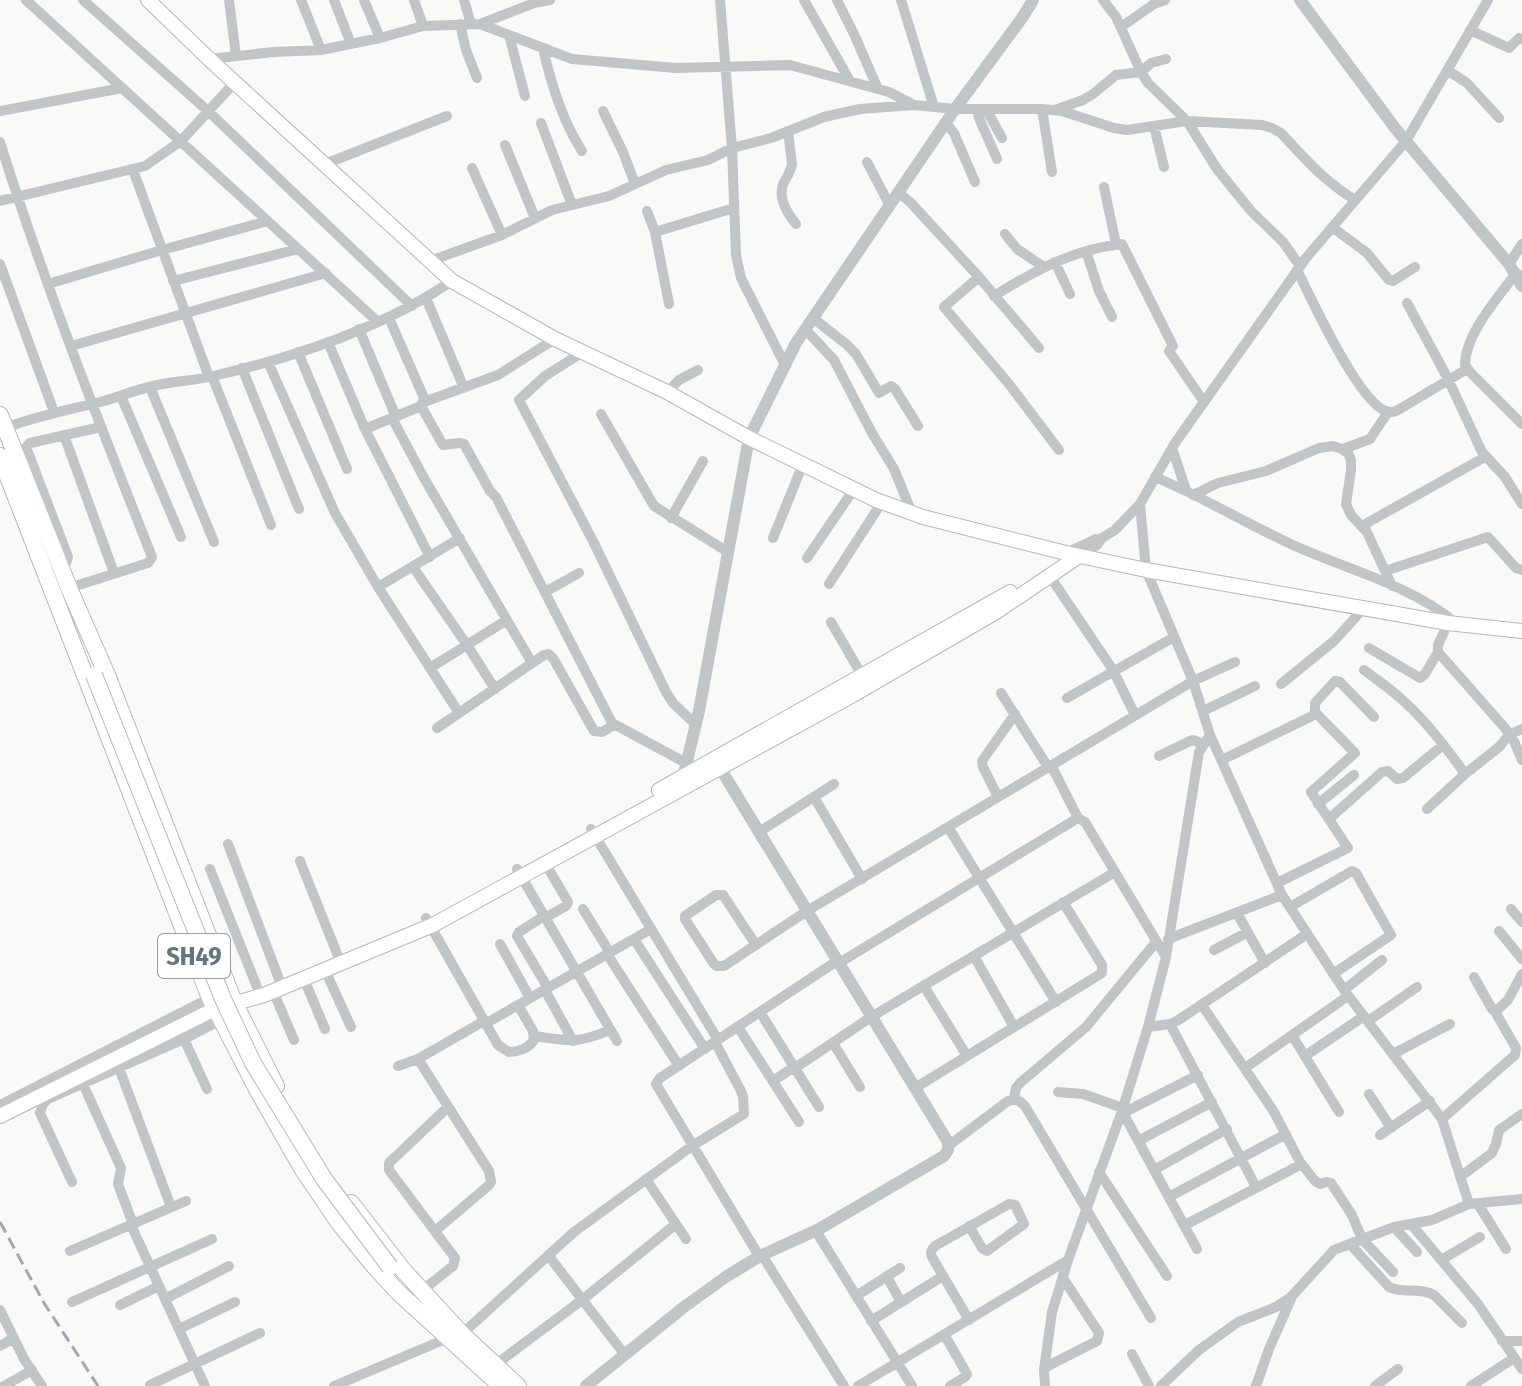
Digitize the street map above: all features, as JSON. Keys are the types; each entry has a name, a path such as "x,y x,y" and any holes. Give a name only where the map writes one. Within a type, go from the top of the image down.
{"main road":[{"path":"148,0 452,281 555,339 667,392 749,438 882,502 912,513 1146,570 1453,624 1522,631"},
{"name":"SH49","path":"3,421 66,580 72,619 216,1009 303,1170 339,1223 404,1298 495,1365 518,1386"},
{"name":"SH49","path":"0,456 72,619 217,986 253,1063 324,1179 405,1278 501,1386"},
{"path":"519,873 545,863 683,776 718,764 996,612 1049,575 1072,554"},
{"path":"865,681 1072,554"},
{"name":"SH49","path":"72,619 107,675 269,1075 331,1177 405,1278 404,1298"},
{"path":"238,1001 257,987 304,979 428,922 592,832"},
{"path":"0,1116 216,1009 338,956 359,952"}],"street":[{"path":"26,0 298,249 384,320 424,398 422,404 443,445 464,444 496,497 608,717 614,725 683,776 749,438 796,343 1026,3"},
{"path":"83,0 208,111 412,306"},
{"path":"229,0 236,56"},
{"path":"301,0 321,50"},
{"path":"334,0 351,44"},
{"path":"364,0 380,38"},
{"path":"414,0 423,26"},
{"path":"464,0 470,24 466,50 477,78"},
{"path":"209,59 321,50 423,26 470,24 550,0"},
{"path":"720,0 732,148 736,255 741,278 785,365"},
{"path":"804,0 850,81"},
{"path":"837,0 878,89"},
{"path":"901,0 934,107"},
{"path":"1103,0 1121,27 1148,83 1187,121 1217,169 1251,211 1283,242 1299,268 1339,352 1375,404 1388,412 1398,410 1467,369"},
{"path":"1121,27 1165,0"},
{"path":"1300,0 1406,141 1516,271 1522,286"},
{"path":"1072,554 1097,545 1140,504 1172,448 1299,268 1406,141 1488,0"},
{"path":"470,24 572,59 676,68 790,65 889,92 914,105"},
{"path":"1470,30 1509,48 1522,39"},
{"path":"509,35 525,96"},
{"path":"543,48 554,93 582,151"},
{"path":"1048,110 1083,100 1116,75 1141,72 1151,63 1166,59"},
{"path":"1447,70 1467,83 1499,118"},
{"path":"0,201 145,166 181,141 235,82"},
{"path":"0,111 122,88"},
{"path":"430,261 502,235 552,210 609,196 666,170 708,160 732,148 771,138 824,117 860,109 914,105 955,109 1048,110 1127,130 1187,121 1262,125 1281,133 1322,177 1355,200"},
{"path":"982,109 1002,138"},
{"path":"982,109 979,118 997,159"},
{"path":"1048,110 1052,172"},
{"path":"603,111 635,184"},
{"path":"325,164 447,116"},
{"path":"541,123 572,205"},
{"path":"946,123 954,133 975,182"},
{"path":"1154,126 1164,167"},
{"path":"788,131 792,169 781,195 786,210 796,224"},
{"path":"0,142 91,404 101,427 152,557 148,563 114,573 66,580 68,557 26,447 30,443 101,427"},
{"path":"505,145 535,218"},
{"path":"867,162 889,204"},
{"path":"472,168 502,235"},
{"path":"133,170 210,377 271,525"},
{"path":"1104,187 1116,244"},
{"path":"898,192 979,277 1039,348"},
{"path":"655,232 734,208"},
{"path":"647,211 655,232 669,304"},
{"path":"48,284 268,221"},
{"path":"1332,227 1367,253 1389,280 1393,281 1415,267"},
{"path":"1005,234 1017,249 1050,265 1070,294"},
{"path":"1522,244 1516,271 1468,345 1465,356 1467,369 1522,424"},
{"path":"994,296 1050,265 1086,251 1123,245 1173,346 1169,351 1204,402"},
{"path":"173,281 298,249"},
{"path":"1086,251 1099,291 1112,317"},
{"path":"0,264 54,412"},
{"path":"71,346 326,273"},
{"path":"979,277 944,307 1059,450"},
{"path":"3,421 29,419 150,387 210,377 268,362 384,320 452,281"},
{"path":"426,298 464,388"},
{"path":"1407,303 1485,457 1505,477 1522,504"},
{"path":"813,318 856,354 879,393 891,386 895,389 918,426"},
{"path":"359,329 394,418 421,473 532,663"},
{"path":"805,329 834,360 894,469 912,513"},
{"path":"365,429 498,375 555,339"},
{"path":"328,342 365,429 430,557"},
{"path":"298,352 347,469"},
{"path":"583,352 545,376 519,400 594,543 666,692 695,724"},
{"path":"268,362 330,504 378,587 459,713"},
{"path":"242,368 299,509"},
{"path":"667,392 679,380 698,370"},
{"path":"150,387 214,542"},
{"path":"121,396 181,537"},
{"path":"1189,492 1274,468 1327,445 1343,449 1370,439 1388,412"},
{"path":"601,414 650,501 660,512 728,552"},
{"path":"64,435 114,573"},
{"path":"1172,448 1189,492"},
{"path":"1343,449 1351,460 1347,508 1366,531 1392,586"},
{"path":"1366,531 1368,521 1485,457"},
{"path":"671,518 703,461"},
{"path":"773,538 803,464"},
{"path":"1155,477 1293,545 1423,599 1453,624 1420,678 1369,648"},
{"path":"807,558 854,489"},
{"path":"829,584 882,502"},
{"path":"1140,504 1146,570 1193,681 1210,735 1282,895 1346,993 1442,1119 1460,1177 1474,1204 1506,1249"},
{"path":"1385,571 1488,537 1516,568 1522,570"},
{"path":"378,587 460,538"},
{"path":"413,567 495,689"},
{"path":"545,592 579,573"},
{"path":"1049,575 1113,670 1135,715"},
{"path":"1281,684 1334,641 1363,609"},
{"path":"430,668 507,620"},
{"path":"831,622 865,681"},
{"path":"1067,698 1174,637"},
{"path":"1438,652 1510,734 1522,760"},
{"path":"437,728 544,655 551,656 594,731 602,732 614,725"},
{"path":"756,945 723,895 716,895 685,916 717,966 724,966 756,945 807,911 1135,715 1193,681 1235,662"},
{"path":"1364,670 1400,697 1465,774"},
{"path":"1222,760 1312,716 1315,703 1337,681 1374,717"},
{"path":"1203,711 1255,686"},
{"path":"1001,693 1050,766 1078,818 1085,822 1166,957"},
{"path":"1277,883 1348,848 1311,794 1355,753 1315,712"},
{"path":"998,797 982,761 1015,714"},
{"path":"1427,809 1510,734 1522,729"},
{"path":"1045,1386 1044,1368 1052,1312 1122,1111 1166,957 1199,752 1210,735"},
{"path":"1159,756 1193,740 1203,744"},
{"path":"1329,819 1382,772 1388,771 1397,779 1403,778 1443,745"},
{"path":"718,764 948,1146"},
{"path":"1318,804 1354,775"},
{"path":"759,832 834,784"},
{"path":"814,797 862,879"},
{"path":"844,1386 692,1146 657,1088 657,1081 838,962 1078,818"},
{"path":"948,827 1056,1002"},
{"path":"334,1386 455,1336 574,1232 692,1146 745,1112 740,1089 716,1041 592,832"},
{"path":"228,844 294,1040"},
{"path":"300,861 338,956"},
{"path":"545,863 568,902 517,936 573,1041"},
{"path":"210,869 257,987"},
{"path":"1290,907 1352,871 1356,873 1391,935 1333,974"},
{"path":"773,1081 871,1017 1115,872"},
{"path":"519,873 617,1041"},
{"path":"1168,939 1282,895"},
{"path":"915,1088 1098,977 1102,965 1063,902"},
{"path":"583,909 679,1066"},
{"path":"1511,909 1522,922"},
{"path":"1237,913 1265,963"},
{"path":"428,922 498,1045 509,1052 519,1051 531,1044 534,1036 518,1005"},
{"path":"398,1066 418,1059 518,1005 651,929"},
{"path":"1499,931 1522,959"},
{"path":"1214,950 1248,932"},
{"path":"1148,1027 1170,1024 1307,934"},
{"path":"634,939 705,1049"},
{"path":"1014,1099 1020,1083 1086,1027 1156,942"},
{"path":"500,944 530,998"},
{"path":"974,956 1014,1027"},
{"path":"1245,1068 1346,993 1382,960"},
{"path":"325,970 351,1027"},
{"path":"1494,1010 1498,1011 1504,1005 1522,974"},
{"path":"1442,1119 1513,1058 1516,1052 1518,1042 1474,977"},
{"path":"304,979 325,1029"},
{"path":"924,986 967,1056"},
{"path":"1305,1056 1417,987"},
{"path":"1202,1005 1274,1112 1300,1162 1317,1183 1331,1183 1352,1215 1362,1239 1393,1272"},
{"path":"72,1182 40,1113 48,1099 184,1039 216,1009"},
{"path":"0,1105 216,1009"},
{"path":"760,1012 819,1107"},
{"path":"1170,1024 1256,1187"},
{"path":"1393,1054 1450,1024"},
{"path":"738,1027 799,1122"},
{"path":"534,1036 573,1041 589,1039 610,1030"},
{"path":"1292,1035 1339,1112"},
{"path":"184,1039 207,1089"},
{"path":"833,1043 860,1087"},
{"path":"418,1059 489,1171 491,1182 435,1231"},
{"path":"119,1068 171,1207"},
{"path":"1122,1111 1198,1075"},
{"path":"83,1084 121,1168 118,1184 132,1224 205,1386"},
{"path":"1058,1092 1083,1094 1122,1111 1197,1249"},
{"path":"1369,1094 1391,1128"},
{"path":"586,1386 727,1276 760,1256 816,1231 944,1156 948,1146 1014,1099"},
{"path":"1014,1099 1025,1106 1151,1318"},
{"path":"1380,1135 1430,1101"},
{"path":"1138,1141 1212,1102"},
{"path":"404,1298 405,1278 453,1266 455,1261 453,1254 388,1167 448,1107"},
{"path":"1460,1177 1492,1153 1499,1130 1522,1114"},
{"path":"1154,1170 1227,1129"},
{"path":"1169,1197 1286,1134"},
{"path":"1185,1225 1298,1166 1300,1162"},
{"path":"1099,1172 1167,1276"},
{"path":"646,1179 686,1239"},
{"path":"1161,1386 1199,1350 1238,1322 1276,1307 1291,1297 1334,1250 1394,1227 1432,1220 1474,1204 1522,1199"},
{"path":"70,1251 186,1201"},
{"path":"969,1226 987,1251 1024,1224 1012,1204 969,1226 932,1249 932,1257 969,1320"},
{"path":"495,1365 676,1224"},
{"path":"1411,1224 1478,1304 1522,1369"},
{"path":"1394,1227 1417,1252"},
{"path":"816,1231 912,1386"},
{"path":"1441,1260 1480,1237"},
{"path":"72,1302 212,1239"},
{"path":"1350,1244 1389,1287 1396,1291 1428,1292 1462,1323"},
{"path":"548,1255 625,1355"},
{"path":"858,1386 1068,1260"},
{"path":"165,1299 229,1266"},
{"path":"856,1296 900,1268"},
{"path":"871,1321 943,1276"},
{"path":"887,1277 901,1302"},
{"path":"1044,1368 1100,1337 1063,1278"},
{"path":"120,1305 159,1286"},
{"path":"1256,1386 1291,1297"},
{"path":"179,1329 235,1302"},
{"path":"0,1310 42,1386"},
{"path":"150,1385 260,1333"},
{"path":"944,1334 967,1374 950,1386"},
{"path":"0,1346 14,1338"},
{"path":"1502,1341 1522,1341"},
{"path":"1132,1354 1149,1386"},
{"path":"1471,1386 1514,1358"},
{"path":"1375,1386 1398,1369"},
{"path":"4,1386 32,1370"}],"railway":[{"path":"0,1222 44,1303 98,1386"}]}
